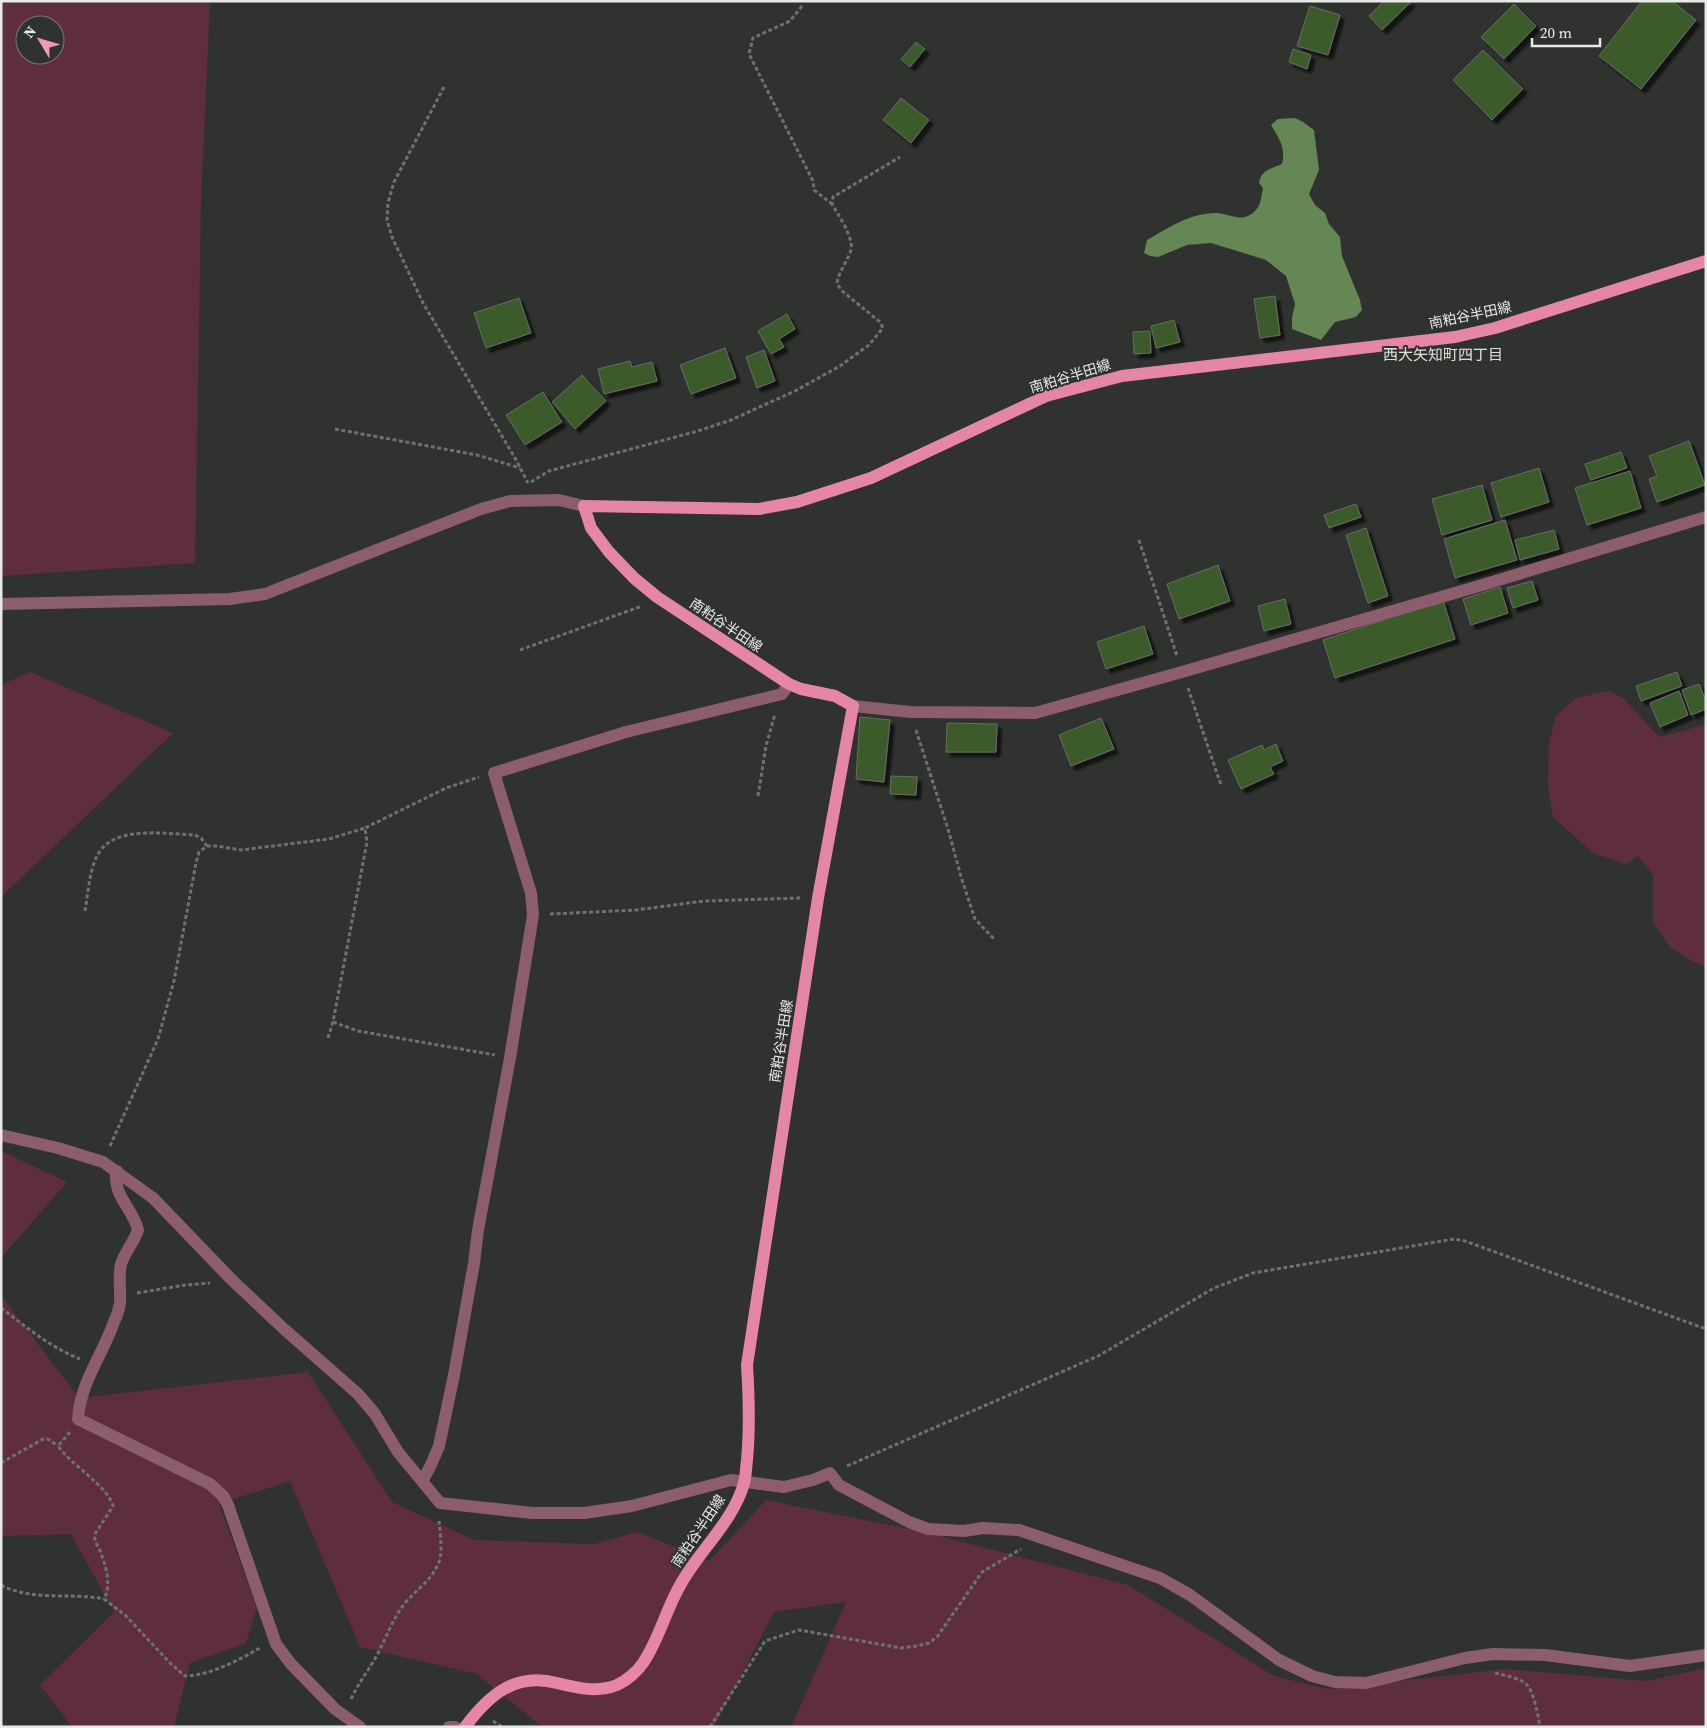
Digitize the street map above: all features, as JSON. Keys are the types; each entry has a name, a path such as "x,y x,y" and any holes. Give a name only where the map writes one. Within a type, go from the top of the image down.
{"main road":[{"name":"南粕谷半田線","path":"465,1727 478,1710 497,1693 514,1683 534,1680 554,1682 581,1689 600,1689 617,1685 627,1679 641,1666 656,1643 681,1582 734,1507 744,1482 750,1416 747,1365 818,898 853,706 835,696 801,689 789,684 657,597 634,578 609,552 591,528 584,506 759,509 797,502 871,478 1046,396 1122,376 1455,337 1496,328 1706,261"}],"street":[{"path":"1,604 230,599 265,594 482,509 510,501 559,500 584,506"},
{"path":"853,706 910,712 1035,713 1479,586 1706,517"},
{"path":"422,1480 431,1465 438,1446 454,1375 474,1264 478,1230 510,1058 533,915 531,893 494,773 626,732 782,694 789,684"},
{"path":"1,1135 58,1148 103,1162 153,1198 232,1280 358,1394 375,1414 398,1452 440,1503 532,1512 584,1513 632,1506 731,1480 784,1487 813,1480 830,1473 839,1485 909,1522 928,1529 964,1531 983,1528 1006,1528 1018,1530 1160,1578 1190,1595 1279,1660 1312,1676 1335,1682 1366,1683 1465,1658 1492,1654 1544,1655 1630,1666 1706,1655"},
{"path":"117,1172 116,1183 127,1210 137,1223 138,1230 121,1266 120,1304 109,1336 94,1366 79,1407 78,1419 210,1484 223,1496 228,1505 276,1644 291,1664 336,1709 360,1727"},
{"path":"448,1727 455,1727"}],"path":[{"path":"510,501 528,484 549,470 691,433 731,420 795,392 840,366 868,345 883,328 880,322 841,290 837,283 839,274 851,250 851,240 832,204 814,190 813,181 749,54 753,38 790,21 802,6"},
{"path":"444,88 394,182 388,203 387,220 392,237 423,303 521,468 528,484"},
{"path":"832,204 833,197 900,157"},
{"path":"335,429 469,454 521,468"},
{"path":"520,650 646,604 657,597"},
{"path":"758,796 766,746 779,703 778,695"},
{"path":"910,712 975,919 995,940"},
{"path":"103,1162 158,1039 174,981 199,852 207,846 241,850 329,839 365,828 446,788 494,773"},
{"path":"328,1038 333,1022 367,842 365,828"},
{"path":"86,911 92,869 96,856 103,847 114,840 127,834 138,833 195,835 201,838 207,846"},
{"path":"533,915 636,910 704,901 818,898"},
{"path":"333,1022 358,1031 510,1058"},
{"path":"830,1473 1098,1356 1214,1288 1253,1273 1454,1239 1465,1240 1706,1329"},
{"path":"119,1297 185,1285 229,1282 232,1280"},
{"path":"1,1308 65,1353 94,1366"},
{"path":"58,1446 72,1431 78,1419"},
{"path":"1,1463 48,1439 58,1446 64,1455 102,1489 112,1502 112,1510 94,1538 102,1556 108,1583 108,1592 104,1599"},
{"path":"343,1715 356,1688 376,1656 405,1602 435,1572 440,1560 441,1548 438,1511 440,1503"},
{"path":"710,1727 765,1641 799,1630 900,1648 928,1643 937,1637 982,1572 1034,1542 1037,1537"},
{"path":"1,1585 19,1592 43,1596 94,1597 104,1599 125,1615 171,1664 185,1676 193,1676 232,1663 264,1646 276,1644"},
{"path":"1488,1672 1515,1678 1527,1685 1538,1711 1540,1727"}],"shaded area":[{"path":"1,1 210,1 201,203 195,563 1,576"},
{"path":"1295,118 1314,130 1319,170 1309,194 1315,205 1325,213 1329,224 1340,237 1342,256 1360,300 1362,310 1356,317 1335,322 1321,340 1292,329 1295,304 1286,276 1266,260 1211,243 1187,245 1158,257 1144,253 1147,240 1188,218 1216,213 1244,217 1253,213 1258,208 1261,198 1263,188 1259,183 1262,175 1267,170 1282,164 1282,148 1271,125 1278,119"},
{"path":"30,672 173,733 1,897 1,685"},
{"path":"1610,691 1624,699 1659,737 1706,724 1706,967 1670,947 1653,921 1653,875 1638,856 1626,864 1593,853 1553,817 1548,786 1549,743 1556,716 1576,698"},
{"path":"1,1151 67,1182 1,1258"},
{"path":"1,1295 79,1398 308,1372 392,1502 474,1540 594,1544 638,1532 709,1561 766,1500 924,1532 1128,1585 1274,1676 1328,1689 1505,1669 1646,1681 1706,1668 1706,1727 791,1727 846,1602 774,1612 714,1727 542,1727 477,1674 360,1647 290,1481 219,1504 257,1608 246,1643 190,1663 174,1727 72,1727 40,1685 114,1612 71,1534 1,1536"}],"building":[{"path":"1384,1 1412,1 1382,30 1369,16"},
{"path":"1642,1 1672,1 1696,20 1641,89 1599,56"},
{"path":"1514,4 1536,26 1504,59 1481,37"},
{"path":"1310,6 1340,15 1328,55 1297,46"},
{"path":"916,42 925,49 910,67 901,59"},
{"path":"1293,49 1311,55 1307,69 1289,62"},
{"path":"1483,50 1523,89 1492,120 1453,80"},
{"path":"901,98 929,120 911,143 883,120"},
{"path":"1275,296 1280,335 1260,338 1254,299"},
{"path":"519,298 531,333 486,348 474,313"},
{"path":"787,314 795,329 779,339 784,347 771,354 758,331"},
{"path":"1174,320 1180,342 1156,348 1151,326"},
{"path":"1150,331 1151,353 1134,354 1133,332"},
{"path":"725,348 736,378 691,394 680,365"},
{"path":"764,350 775,381 757,388 746,357"},
{"path":"630,361 632,367 652,362 657,381 604,394 598,369"},
{"path":"582,375 606,401 575,429 552,402"},
{"path":"543,392 562,422 525,445 506,415"},
{"path":"1689,441 1705,485 1657,502 1649,479 1657,476 1649,456"},
{"path":"1621,452 1627,468 1591,480 1585,464"},
{"path":"1539,468 1549,502 1501,517 1491,483"},
{"path":"1630,471 1641,508 1587,525 1575,488"},
{"path":"1482,485 1492,520 1442,535 1432,499"},
{"path":"1356,504 1361,517 1329,528 1324,515"},
{"path":"1505,520 1517,560 1455,578 1444,539"},
{"path":"1366,528 1388,596 1368,603 1346,535"},
{"path":"1554,530 1559,549 1520,560 1515,540"},
{"path":"1218,565 1230,601 1179,619 1167,584"},
{"path":"1532,581 1538,600 1513,608 1507,588"},
{"path":"1500,587 1508,613 1471,625 1463,599"},
{"path":"1285,599 1291,624 1264,631 1258,606"},
{"path":"1443,600 1455,639 1335,678 1323,640"},
{"path":"1144,626 1153,654 1106,669 1097,642"},
{"path":"1677,672 1682,686 1641,701 1636,686"},
{"path":"1699,684 1706,701 1706,709 1691,715 1682,690"},
{"path":"1679,691 1688,715 1660,727 1650,703"},
{"path":"860,717 890,720 884,782 856,779"},
{"path":"1101,718 1114,749 1071,766 1059,735"},
{"path":"947,723 997,724 996,752 946,752"},
{"path":"1276,744 1283,761 1270,767 1274,774 1241,789 1228,760 1262,745 1264,750"},
{"path":"891,776 917,777 916,795 890,794"}],"district":[{"name":"西大矢知町四丁目","path":"1443,355"}]}
